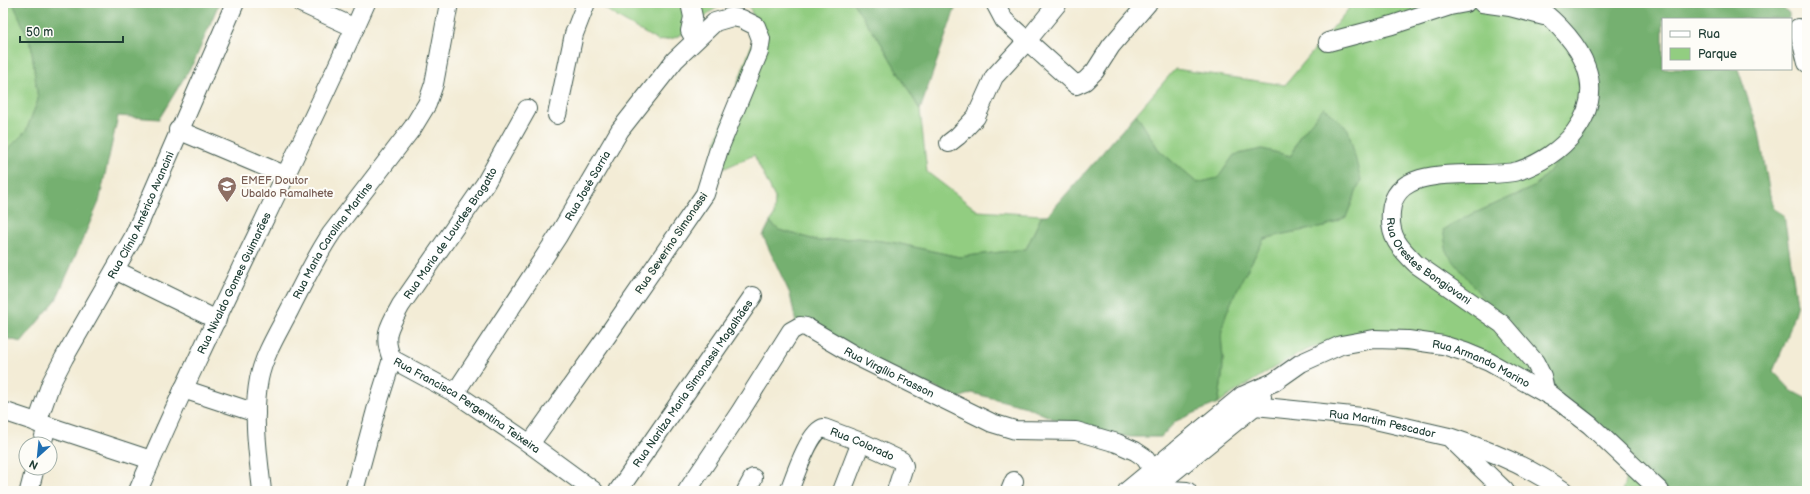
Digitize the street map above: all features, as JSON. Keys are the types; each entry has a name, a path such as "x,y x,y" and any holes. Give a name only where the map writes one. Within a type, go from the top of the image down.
{"street":[{"name":"Rua Clínio Américo Avancini","path":"42,436 42,424 54,377 133,238 178,130 235,3"},
{"path":"301,3 355,28"},
{"name":"Rua Nivaldo Gomes Guimarães","path":"138,491 183,388 287,176 366,3"},
{"name":"Rua Maria Carolina Martins","path":"262,491 256,413 259,379 263,366 314,262 331,234 413,128 427,104 434,84 449,3"},
{"path":"557,115 574,34 586,3"},
{"path":"690,3 693,17 690,31 695,40"},
{"path":"995,3 1004,20 1076,85 1080,84 1095,71 1111,46 1148,3"},
{"path":"949,143 964,131 976,117 994,77 1027,41 1058,3"},
{"path":"1328,42 1392,25 1450,6 1466,3"},
{"path":"1482,3 1510,7 1550,17"},
{"name":"Rua Orestes Bongiovani","path":"1532,3 1564,30 1586,66 1590,90 1588,105 1577,131 1566,143 1554,152 1517,171 1503,174 1442,175 1417,179 1402,190 1396,197 1391,208 1390,220 1392,232 1396,242 1404,252 1416,264 1502,324 1535,362 1542,376 1545,390 1559,401"},
{"name":"Rua José Sarria","path":"455,393 558,236 620,130 675,60 715,22 732,17 751,23"},
{"name":"Rua Severino Simonassi","path":"530,444 705,194 712,176 719,149 759,52 761,39 760,33 756,26 751,23"},
{"path":"1798,28 1807,63"},
{"name":"Rua Maria de Lourdes Bragatto","path":"392,359 387,345 387,335 391,323 401,305 497,166 527,109"},
{"path":"178,130 287,176"},
{"path":"115,270 217,320"},
{"name":"Rua Narilza Maria Simonassi Magalhães","path":"618,491 754,296"},
{"name":"Rua Virgílio Frasson","path":"687,491 740,412 791,331 800,326 806,327 854,355 992,423 1015,430 1076,431 1135,451 1144,457 1154,482"},
{"name":"Rua Armando Marino","path":"1128,491 1154,482 1248,401 1301,364 1341,345 1374,339 1408,340 1443,345 1489,362 1559,401 1590,425 1660,491"},
{"name":"Rua Francisca Pergentina Teixeira","path":"354,491 376,410 392,359 455,393 530,444 594,491"},
{"path":"183,388 256,413"},
{"name":"Rua Martim Pescador","path":"1248,401 1362,417 1449,437 1505,491"},
{"path":"3,411 151,460"},
{"name":"Rua Colorado","path":"789,491 802,458 819,428 824,428 861,442 898,458 904,463 896,491"},
{"path":"1449,437 1481,447 1515,462 1543,476 1564,491"},
{"path":"842,491 861,442"},
{"path":"28,491 33,476"},
{"path":"1154,482 1187,491"}],"green space":[{"path":"3,3 13,3 31,44 38,100 26,131 3,154"},
{"path":"13,3 219,3 195,60 159,119 118,116 99,202 56,300 21,342 5,338 3,323 3,154 26,131 38,100 31,44"},
{"path":"597,3 726,3 710,12 696,27 674,38 658,41 617,17"},
{"path":"733,3 853,3 881,43 920,110 927,172 978,211 1042,215 1026,249 959,257 896,243 858,238 819,241 779,230 770,222 774,216 775,198 754,155 725,168 716,141 757,31 750,7"},
{"path":"853,3 957,3 920,110 881,43"},
{"path":"1356,3 1528,3 1575,48 1594,93 1583,135 1534,187 1466,217 1559,395 1501,362 1342,337 1304,351 1270,370 1218,403 1223,370 1221,337 1223,324 1236,291 1264,239 1324,227 1346,217 1361,180 1299,137 1291,156 1262,149 1234,155 1218,178 1197,183 1159,150 1136,114 1175,69 1285,85 1351,6"},
{"path":"1528,3 1779,3 1789,13 1789,18 1662,18 1662,70 1738,70 1759,132 1771,201 1774,209 1784,215 1797,304 1786,341 1773,371 1792,391 1807,399 1807,491 1669,491 1574,405 1559,395 1546,369 1495,313 1447,253 1443,230 1466,217 1534,187 1583,135 1594,93 1575,48"},
{"path":"1324,107 1348,129 1361,180 1346,217 1324,227 1264,239 1236,291 1223,324 1221,337 1223,370 1218,403 1176,421 1161,437 1130,437 1076,429 1027,407 972,393 959,398 797,328 790,294 763,236 770,222 779,230 819,241 858,238 896,243 959,257 1026,249 1042,215 1048,215 1136,114 1159,150 1197,183 1218,178 1234,155 1262,149 1291,156 1299,137"},
{"path":"1632,458 1669,491 1622,491"}],"place":[{"name":"EMEF Doutor Ubaldo Ramalhete","path":"227,203"}]}
